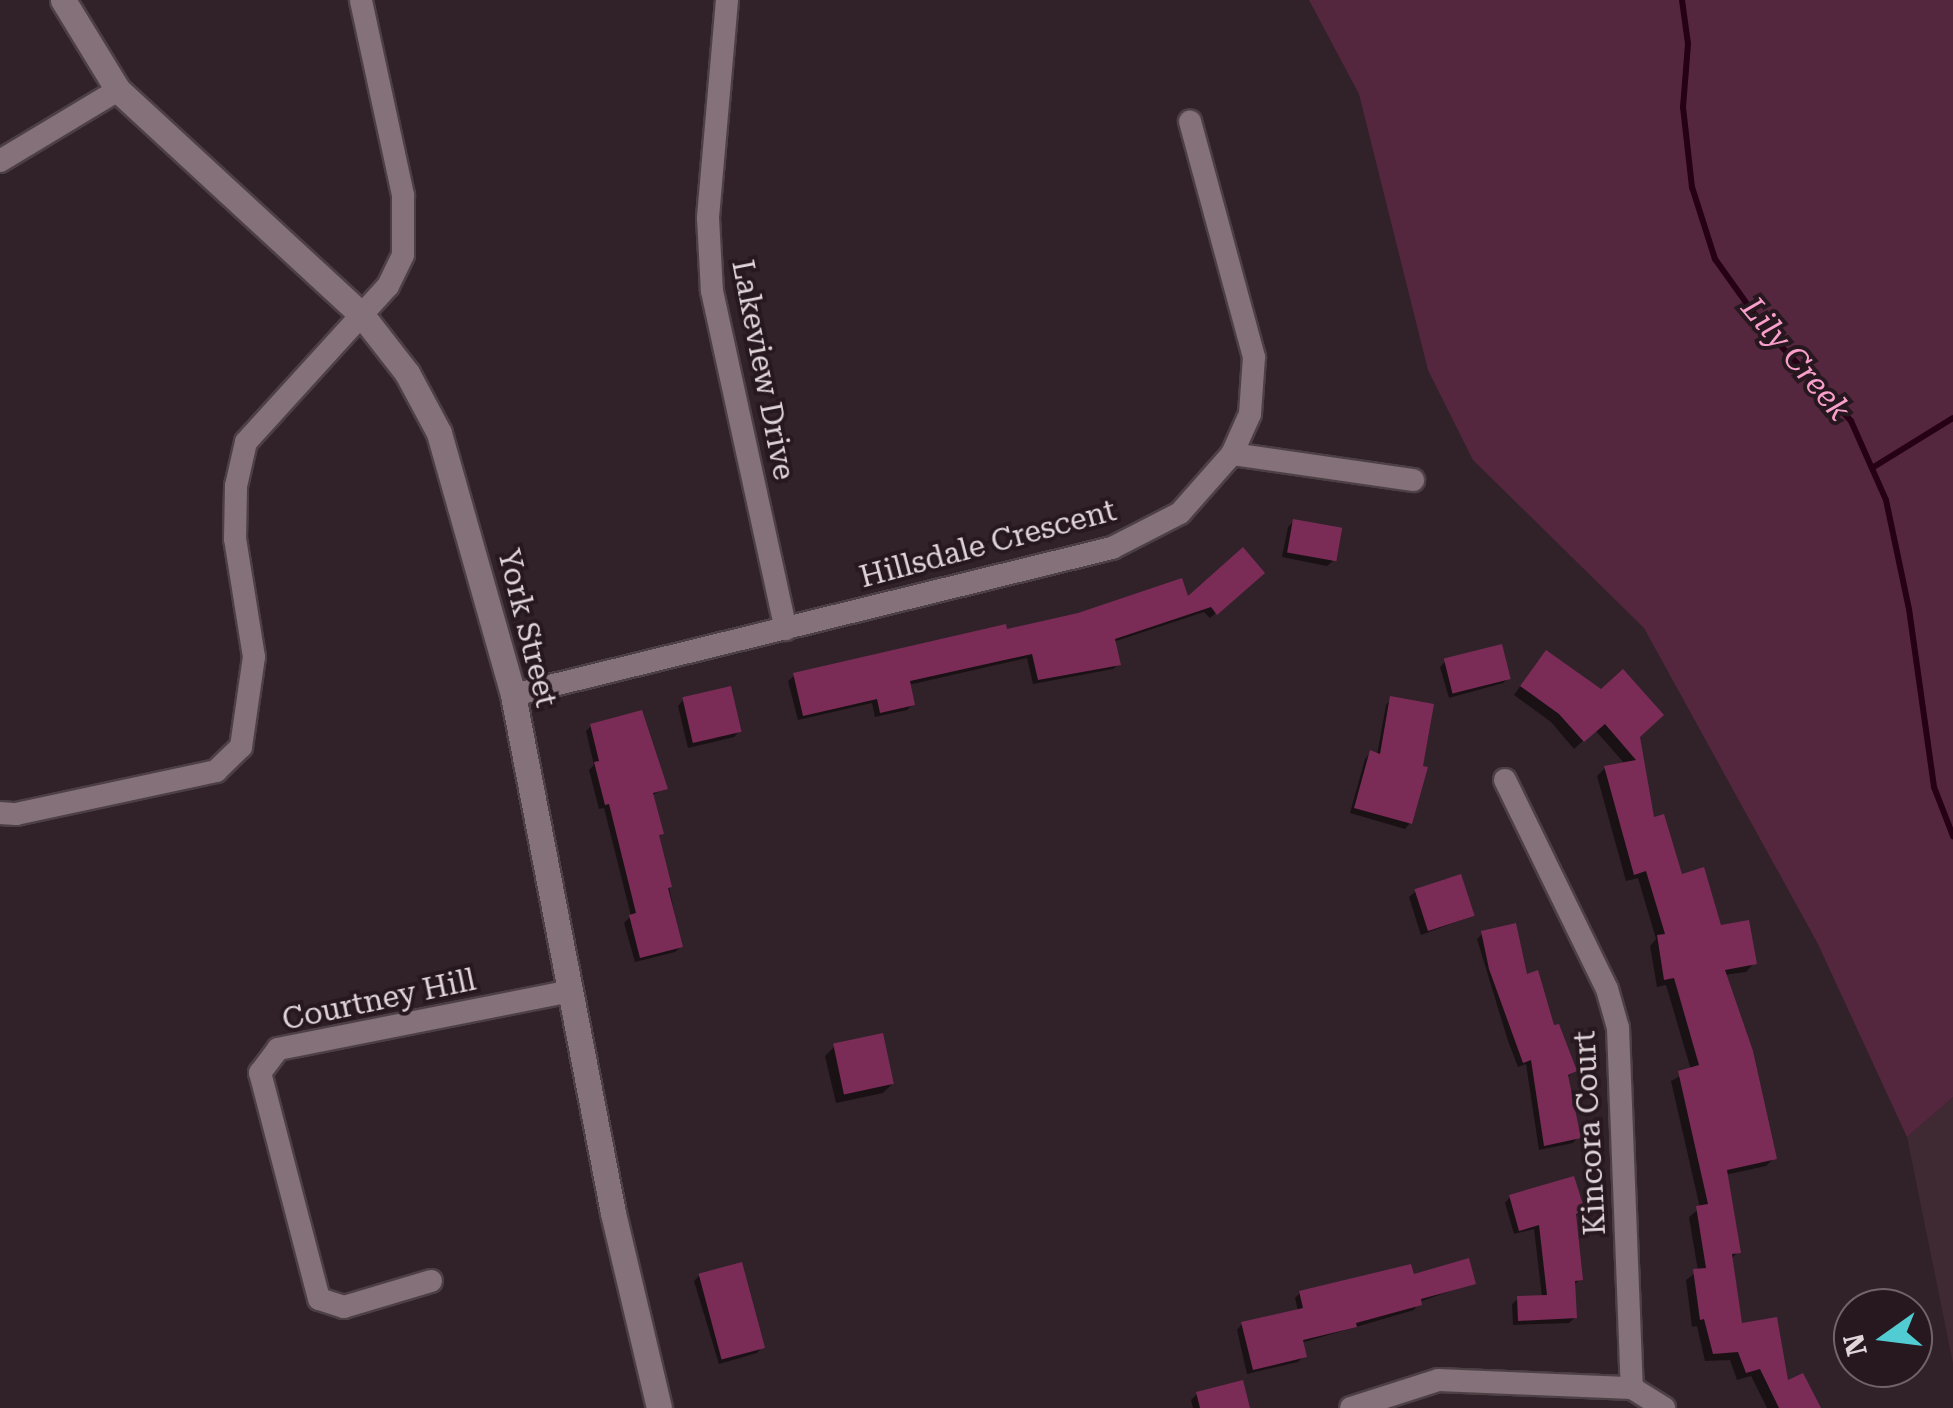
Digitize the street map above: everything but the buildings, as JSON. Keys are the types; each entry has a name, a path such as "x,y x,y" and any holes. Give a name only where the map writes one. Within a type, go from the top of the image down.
{"street":[{"name":"York Street","path":"63,0 118,90 360,314 407,373 439,434 514,694 613,1213 658,1408"},
{"path":"0,813 16,814 216,771 241,747 254,657 235,539 236,486 246,442 388,286 403,256 403,195 362,0"},
{"name":"Lakeview Drive","path":"727,0 708,218 712,290 786,629"},
{"path":"0,160 118,90"},
{"name":"Hillsdale Crescent","path":"514,694 1112,548 1180,513 1232,454 1250,414 1254,358 1190,122"},
{"path":"1232,454 1413,480"},
{"name":"Kincora Court","path":"1505,780 1606,989 1618,1028 1632,1388"},
{"name":"Courtney Hill","path":"431,1281 344,1308 319,1299 260,1073 278,1048 570,991"},
{"path":"1351,1408 1438,1380 1632,1388 1664,1408"}],"shaded area":[{"path":"1309,0 1953,0 1953,1097 1907,1137 1818,944 1644,628 1473,460 1428,370 1359,94"},
{"path":"1953,1097 1953,1364 1907,1137"}],"waterway":[{"name":"Lily Creek","path":"1682,0 1688,44 1683,107 1692,187 1715,259 1765,329 1851,421 1886,500 1909,609 1934,787 1953,836"},
{"path":"1872,468 1953,418"}]}
